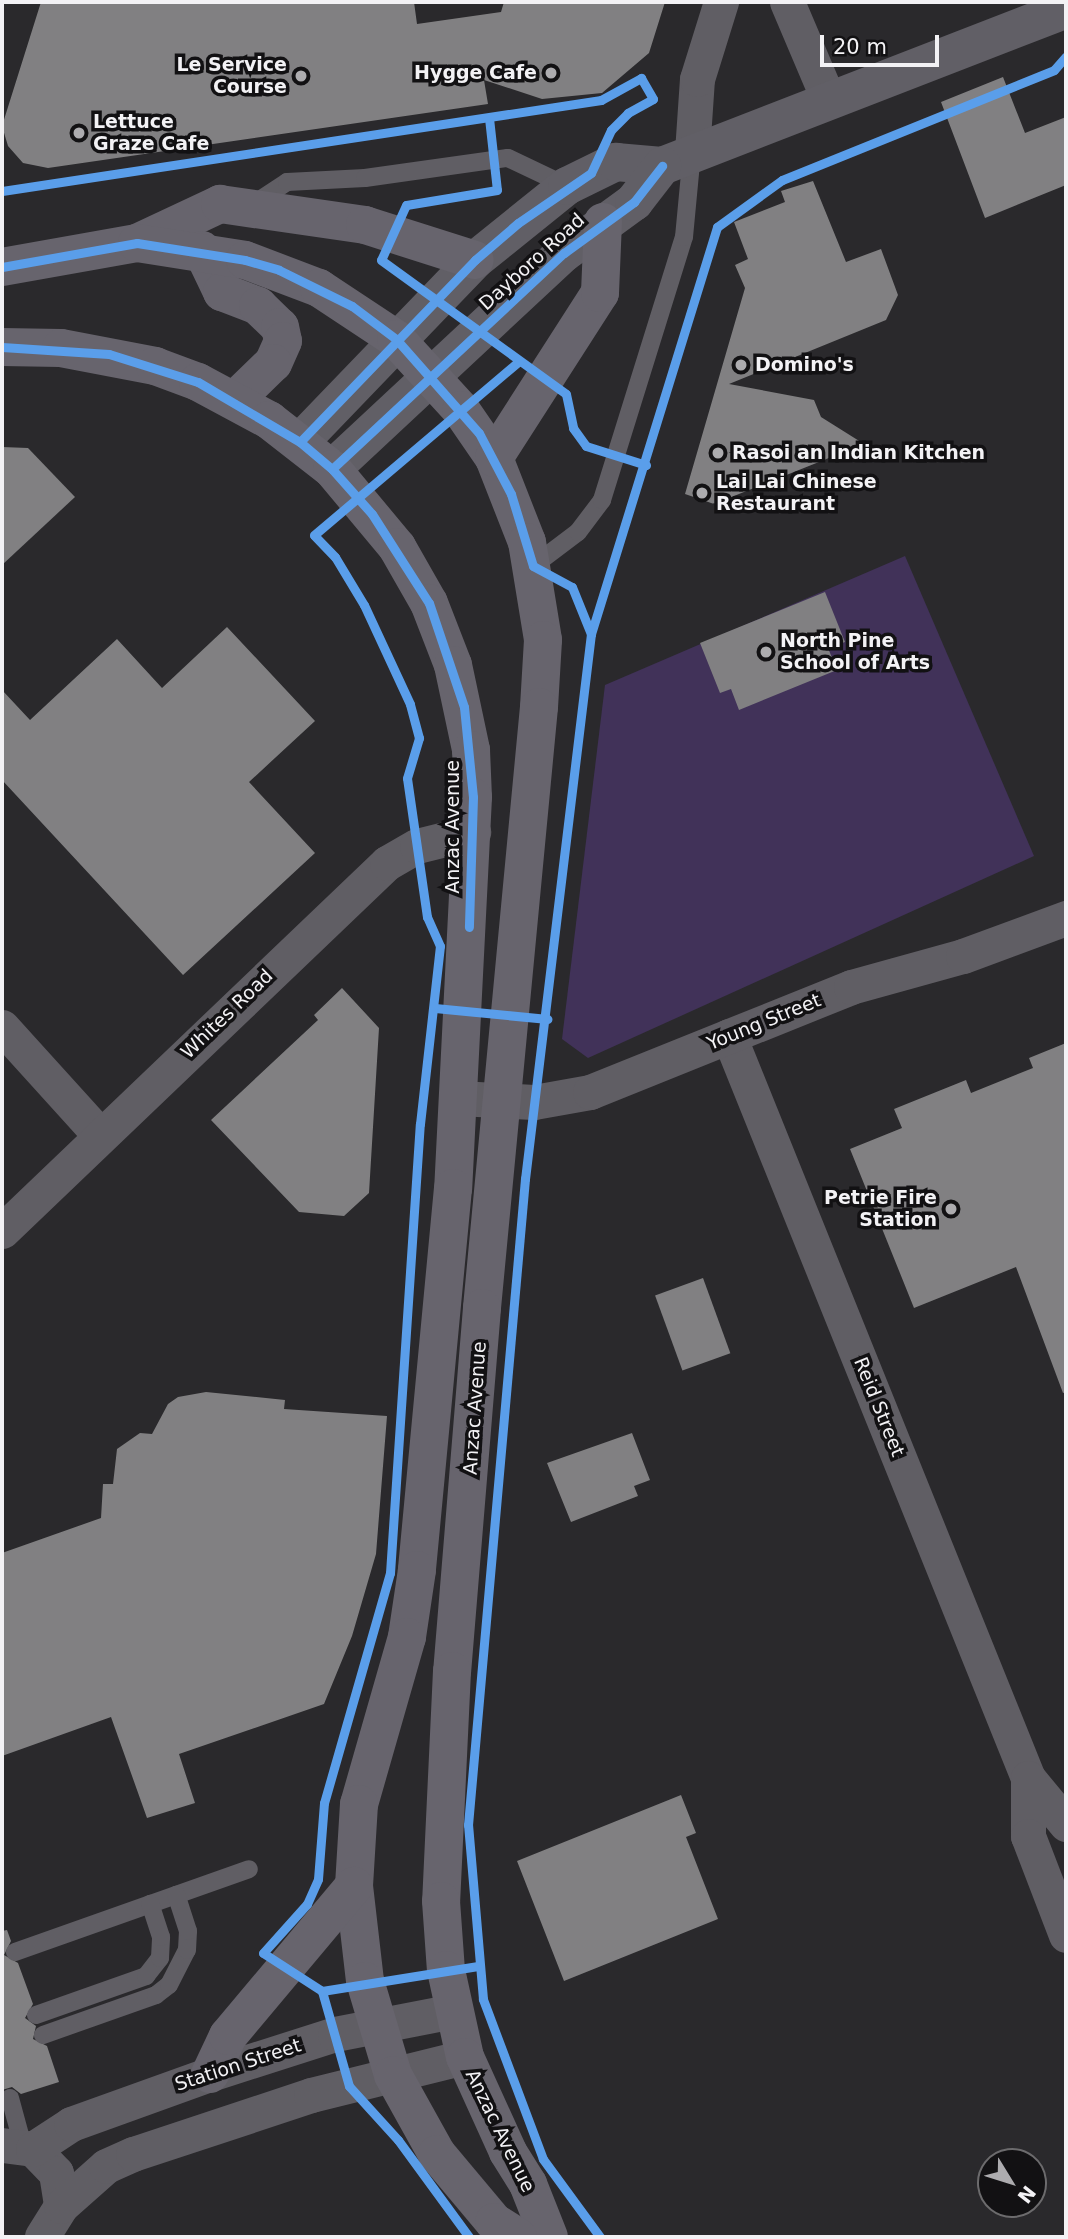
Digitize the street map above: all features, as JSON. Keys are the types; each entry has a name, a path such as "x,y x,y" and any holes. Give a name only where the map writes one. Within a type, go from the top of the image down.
{"highway":[{"path":"2,267 137,243 220,204 249,206 365,225 475,260"},
{"path":"494,458 600,293 603,222"},
{"name":"Anzac Avenue","path":"137,243 202,250 279,270 352,306 396,339 433,377 494,458 533,566 542,654 501,1101 441,1856 443,1933 453,2011 465,2057 508,2152 528,2184 549,2237"},
{"path":"202,250 222,292 258,306 280,327 283,341 274,363 235,400"},
{"name":"Anzac Avenue","path":"2,347 109,354 188,378 235,400 300,442 332,469 397,547 439,626 464,707 471,750 473,832 459,1098 416,1570 407,1637 359,1804 354,1885 357,1941 377,2025 393,2075 437,2154 494,2222 518,2237"},
{"path":"210,2074 228,2036 354,1885"}],"main road":[{"name":"Dayboro Road","path":"300,442 396,339 475,260 567,186 616,162 677,159 1066,9"},
{"name":"Dayboro Road","path":"332,469 564,253 634,202 677,159"}],"street":[{"path":"677,159 697,79 722,2"},
{"path":"787,2 829,101"},
{"name":"Whites Road","path":"2,1231 387,863 417,846 473,832"},
{"name":"Young Street","path":"459,1098 534,1102 590,1091 869,981 962,956 1066,918"},
{"path":"2,1027 100,1135"},
{"name":"Reid Street","path":"729,1036 1028,1778 1066,1824"},
{"name":"Reid Street","path":"1028,1778 1028,1836 1066,1935"},
{"name":"Station Street","path":"19,2147 71,2124 317,2038 453,2011"},
{"path":"42,2237 61,2206 106,2166 133,2154 311,2095 465,2057"},
{"path":"19,2147 56,2173 61,2206"}],"lane":[{"path":"249,206 287,182 365,178 508,158 567,186"},
{"path":"533,566 578,532 602,500 684,237 677,159"},
{"path":"15,1952 250,1870"},
{"path":"43,2035 156,1995 169,1985 187,1950 188,1931 176,1895"},
{"path":"36,2015 146,1976 160,1958 161,1937 150,1904"},
{"path":"10,2098 19,2147"}],"shaded area":[{"path":"905,556 1034,856 588,1058 562,1039 605,685"}],"building":[{"path":"41,2 414,2 417,24 501,12 504,2 665,2 649,53 602,93 542,99 484,80 488,104 48,168 23,163 8,146 2,126"},
{"path":"1003,77 1025,133 1066,117 1066,185 985,218 941,102"},
{"path":"813,181 846,262 881,249 898,295 886,320 729,384 814,400 821,417 864,444 714,504 685,494 745,288 735,265 748,259 734,222 785,202 781,191"},
{"path":"2,447 28,448 75,497 2,565"},
{"name":"North Pine School of Arts","path":"825,592 845,642 828,648 837,670 739,710 731,689 720,693 700,643"},
{"path":"227,627 315,721 249,782 315,853 183,975 2,780 2,690 30,720 117,639 162,688"},
{"path":"342,988 379,1028 369,1193 344,1216 299,1212 211,1120 318,1020 314,1015"},
{"name":"Petrie Fire Station","path":"1066,1043 1066,1392 1063,1393 1016,1267 914,1308 850,1149 902,1128 894,1109 966,1080 971,1093 1033,1068 1029,1058"},
{"path":"703,1278 730,1353 682,1371 655,1295"},
{"path":"206,1392 285,1400 284,1409 387,1416 376,1554 352,1636 324,1704 179,1754 195,1803 147,1818 111,1717 2,1756 2,1553 101,1518 103,1484 113,1484 117,1449 140,1433 152,1434 168,1404 178,1397"},
{"path":"632,1433 650,1480 634,1486 638,1496 571,1522 547,1463"},
{"path":"681,1795 696,1833 686,1837 718,1919 564,1981 517,1861"},
{"path":"7,1930 11,1941 4,1955 18,1963 33,2004 25,2018 36,2026 33,2039 47,2046 59,2082 21,2094 12,2087 2,2090 2,1931"}],"cycle path":[{"path":"600,2237 543,2159 483,1999 468,1825 525,1179 591,634 717,227 782,180 1054,70 1066,56"},
{"path":"2,191 601,100 641,78 653,99 628,113 611,130 591,173 518,223 475,260 300,442"},
{"path":"489,118 497,190 406,205 381,260 566,394 573,428 586,446 646,465"},
{"path":"332,469 564,253 634,202 662,166"},
{"path":"2,267 137,243 245,260 279,270 352,306 396,339 479,433 511,494 533,566 572,587 591,634"},
{"path":"2,347 109,354 198,382 300,442 332,469 372,514 429,603 464,707 473,797 469,927"},
{"path":"469,2237 398,2140 349,2086 322,1991 263,1953 307,1904 318,1879 324,1803 390,1573 420,1124 440,946 427,917 407,778 419,738 410,704 364,605 335,557 314,535 519,361"},
{"path":"435,1008 547,1019"},
{"path":"322,1991 478,1966"}],"place":[{"name":"Hygge Cafe","path":"551,73"},
{"name":"Le Service Course","path":"301,76"},
{"name":"Lettuce Graze Cafe","path":"79,133"},
{"name":"Domino's","path":"741,365"},
{"name":"Rasoi an Indian Kitchen","path":"718,453"},
{"name":"Lai Lai Chinese Restaurant","path":"702,493"},
{"name":"North Pine School of Arts","path":"766,652"},
{"name":"Petrie Fire Station","path":"951,1209"}]}
